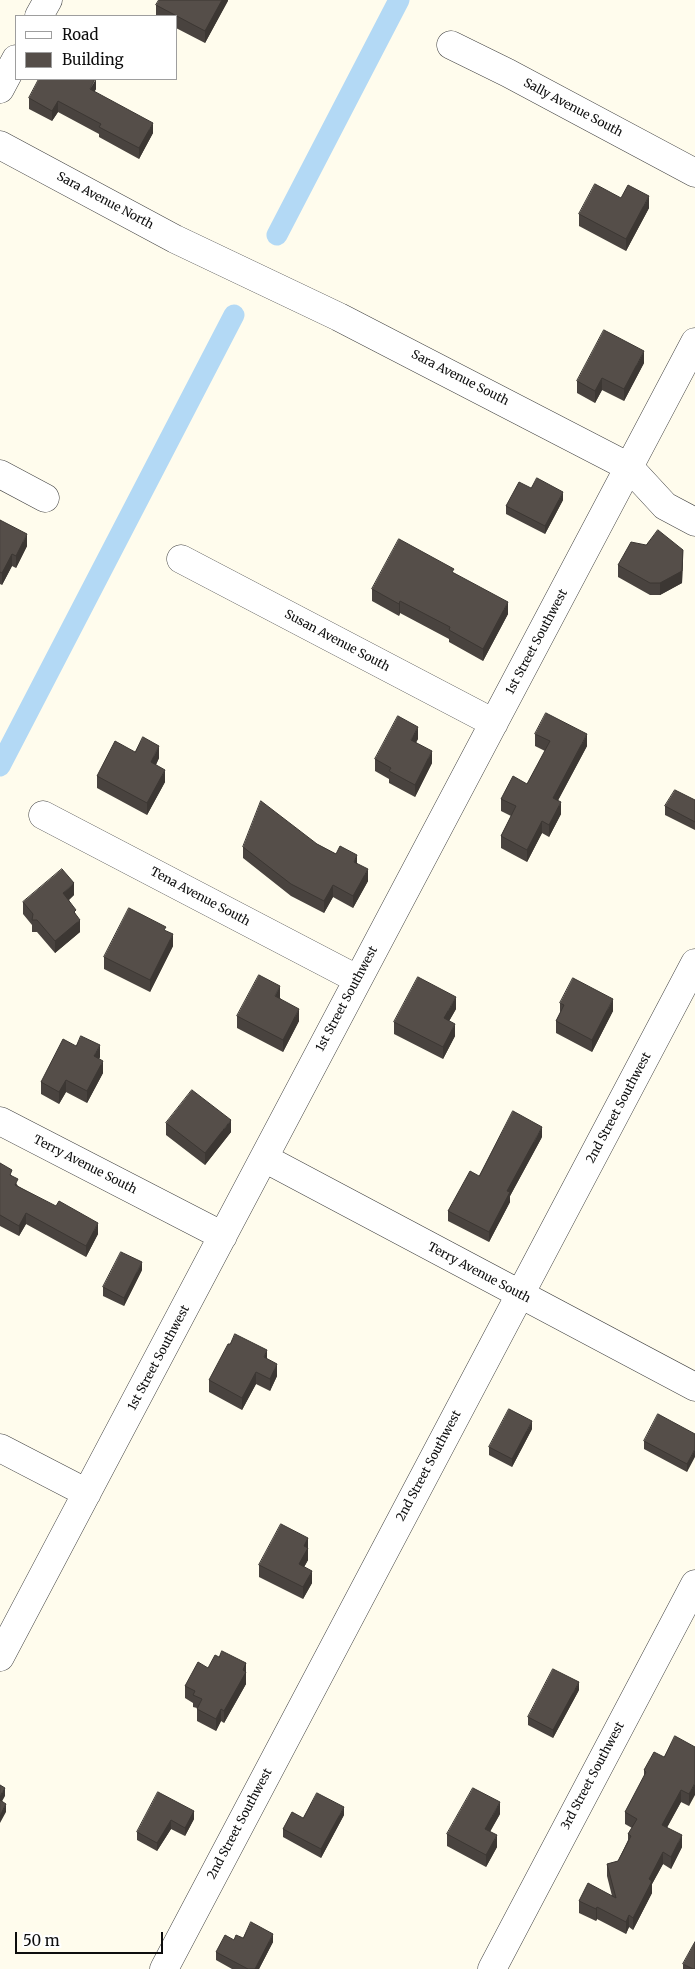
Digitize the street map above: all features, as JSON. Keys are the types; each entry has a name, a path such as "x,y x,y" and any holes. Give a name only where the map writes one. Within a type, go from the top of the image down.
{"street":[{"path":"40,15 48,0"},
{"name":"Sally Avenue South","path":"451,45 508,73 695,173"},
{"path":"0,88 15,61"},
{"name":"Sara Avenue North","path":"0,145 211,257"},
{"name":"Sara Avenue South","path":"211,257 339,317 629,467 665,506 695,522"},
{"name":"1st Street Southwest","path":"0,1658 695,342"},
{"path":"0,474 45,498"},
{"name":"Susan Avenue South","path":"180,559 494,723"},
{"name":"Tena Avenue South","path":"43,815 357,979"},
{"name":"2nd Street Southwest","path":"164,1969 695,963"},
{"name":"Terry Avenue South","path":"0,1121 223,1236"},
{"name":"Terry Avenue South","path":"264,1158 695,1387"},
{"path":"0,1448 87,1493"},
{"name":"3rd Street Southwest","path":"492,1969 695,1584"}],"building":[{"path":"159,0 222,0 205,31 156,5"},
{"path":"38,80 94,80 90,89 153,123 139,148 99,127 101,124 58,101 52,111 29,98"},
{"path":"595,184 621,198 628,185 649,196 626,239 579,214"},
{"path":"604,330 644,351 624,389 602,378 595,391 577,381"},
{"path":"537,478 563,492 545,526 506,506 519,482 531,488"},
{"path":"0,520 27,534 16,556 12,554 2,573 0,572"},
{"path":"658,530 683,550 682,571 660,583 650,583 618,565 631,542 646,545"},
{"path":"399,539 454,569 452,572 508,602 483,649 449,630 450,627 400,601 399,604 372,589"},
{"path":"546,713 587,734 553,798 561,802 549,825 542,821 527,850 501,836 516,806 501,799 513,776 527,784 550,741 535,734"},
{"path":"398,716 418,727 411,740 432,751 415,785 389,771 391,768 375,759"},
{"path":"143,737 159,746 151,762 165,770 147,803 97,776 115,741 135,752"},
{"path":"675,790 695,800 695,822 665,806"},
{"path":"261,801 317,844 336,854 340,846 357,855 354,862 368,869 353,896 333,885 324,901 291,884 243,847"},
{"path":"62,869 74,883 63,893 76,910 74,912 80,920 55,941 37,920 32,920 33,914 23,902"},
{"path":"129,908 166,927 164,930 173,934 150,980 104,957"},
{"path":"259,975 280,986 275,996 299,1009 283,1040 237,1016"},
{"path":"418,977 456,997 444,1018 455,1024 443,1047 394,1022"},
{"path":"573,978 613,999 592,1040 556,1021 564,1005 560,1003"},
{"path":"81,1036 100,1045 94,1056 103,1061 87,1091 66,1080 59,1092 41,1082 63,1039 76,1046"},
{"path":"192,1090 231,1120 205,1153 166,1123"},
{"path":"513,1111 542,1127 507,1191 510,1192 489,1232 448,1211 470,1171 479,1176"},
{"path":"0,1163 12,1170 10,1175 18,1179 15,1185 56,1206 59,1201 98,1223 86,1246 26,1213 19,1226 0,1215"},
{"path":"121,1252 142,1262 124,1298 103,1287"},
{"path":"235,1334 267,1350 264,1357 277,1364 270,1379 256,1372 242,1398 209,1380"},
{"path":"509,1409 532,1421 512,1459 489,1447"},
{"path":"658,1414 695,1434 695,1449 687,1464 644,1441"},
{"path":"281,1524 308,1538 304,1546 308,1548 299,1564 312,1571 303,1587 259,1565"},
{"path":"222,1651 246,1663 243,1670 246,1672 224,1711 221,1709 216,1719 197,1709 202,1699 193,1695 195,1691 185,1686 198,1662 208,1668 215,1655 219,1657"},
{"path":"553,1669 579,1682 553,1730 528,1717"},
{"path":"675,1736 695,1747 695,1783 689,1794 681,1790 662,1825 682,1835 671,1857 663,1852 649,1879 652,1881 633,1918 629,1915 626,1922 597,1907 596,1909 579,1901 588,1883 616,1898 607,1864 618,1861 631,1836 628,1834 637,1819 625,1812 646,1772 644,1770 654,1752 664,1757"},
{"path":"0,1785 5,1788 0,1796"},
{"path":"473,1788 500,1802 485,1829 497,1835 486,1855 447,1834"},
{"path":"158,1792 194,1811 185,1828 171,1820 157,1843 137,1832"},
{"path":"317,1793 344,1807 321,1849 283,1829 292,1812 303,1818"},
{"path":"0,1800 6,1804 0,1815"},
{"path":"251,1922 273,1934 255,1969 248,1969 216,1952 225,1935 234,1940 236,1935 243,1938"},
{"path":"695,1942 695,1969 693,1969 683,1964"}],"waterway":[{"path":"277,235 399,0"},
{"path":"0,766 234,315"}]}
